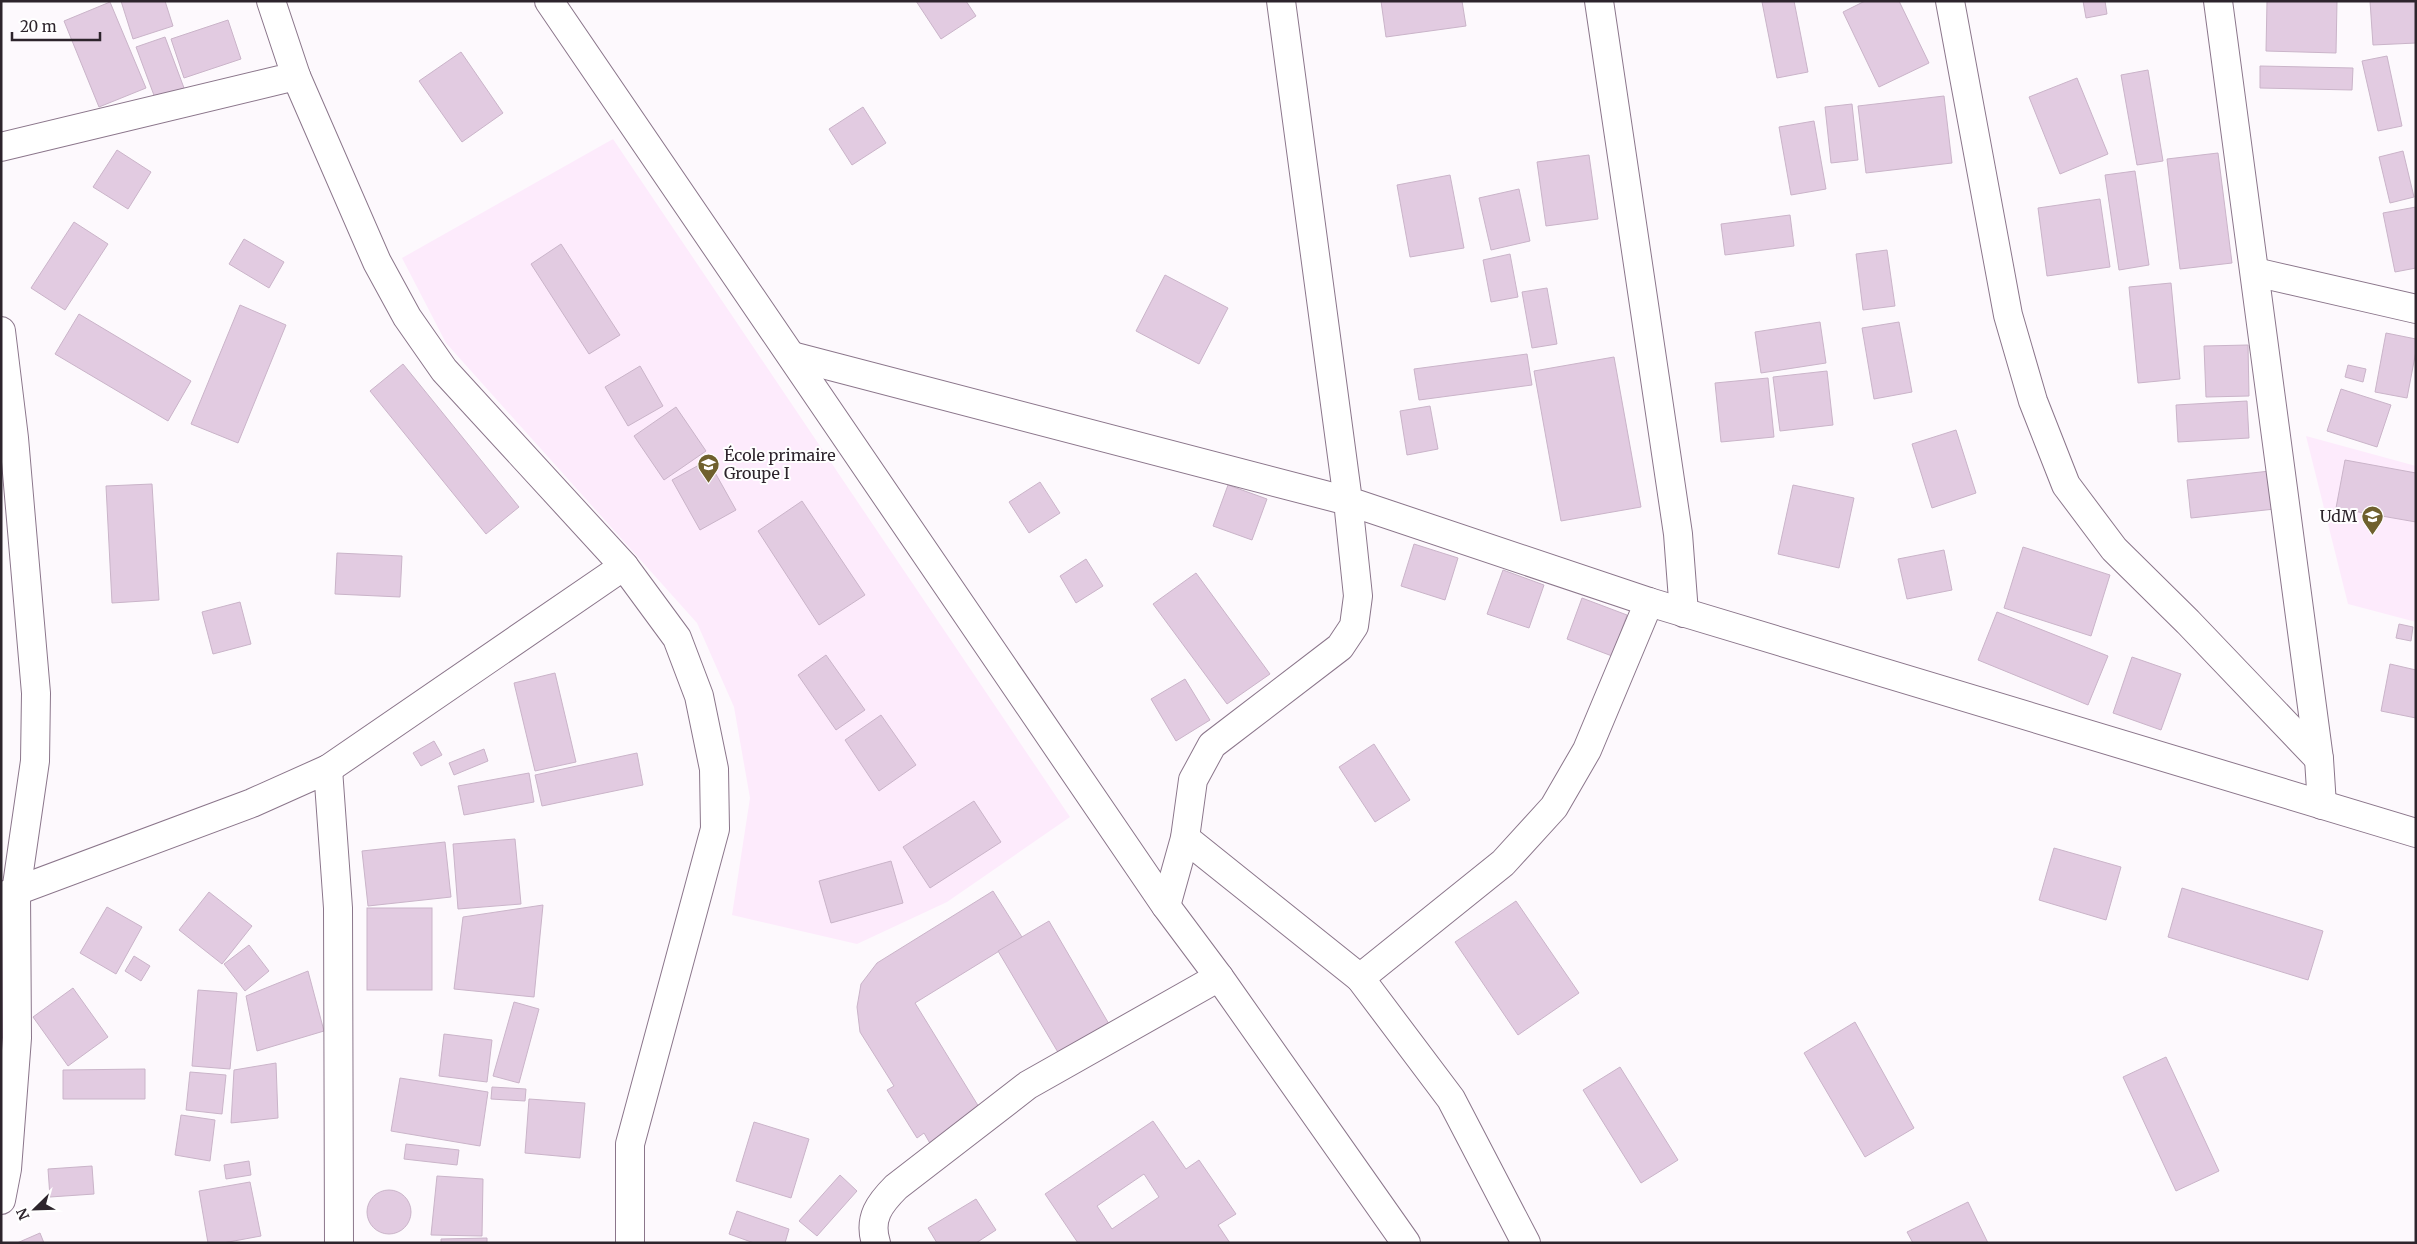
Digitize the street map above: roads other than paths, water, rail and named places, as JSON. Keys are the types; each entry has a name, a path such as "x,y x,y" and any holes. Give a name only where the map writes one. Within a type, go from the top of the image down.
{"street":[{"path":"271,1 296,76 377,262 407,317 444,370 624,566 677,638 699,696 714,769 715,829 630,1144 630,1243"},
{"path":"549,1 1166,906 1219,977 1406,1243"},
{"path":"1166,906 1185,838 1194,780 1212,745 1340,646 1354,626 1358,596 1348,501 1281,1"},
{"path":"1599,1 1677,524 1684,613"},
{"path":"1950,1 2008,316 2033,401 2066,486 2114,549 2188,622 2318,760"},
{"path":"2218,1 2255,272 2318,760 2322,805"},
{"path":"1,147 296,76"},
{"path":"2255,272 2416,309"},
{"path":"1,331 14,438 36,693 35,760 9,894 17,1038 8,1169 1,1200"},
{"path":"792,356 1348,501 1684,613 2416,833"},
{"path":"9,894 252,803 328,769 624,566"},
{"path":"1360,978 1503,863 1554,807 1587,750 1649,602"},
{"path":"328,769 338,908 339,1243"},
{"path":"1185,838 1360,978 1451,1099 1526,1243"},
{"path":"876,1243 873,1235 878,1206 904,1181 1028,1085 1219,977"}],"place":[{"name":"École primaire Groupe I","path":"708,483"},
{"name":"UdM","path":"2373,535"}]}
